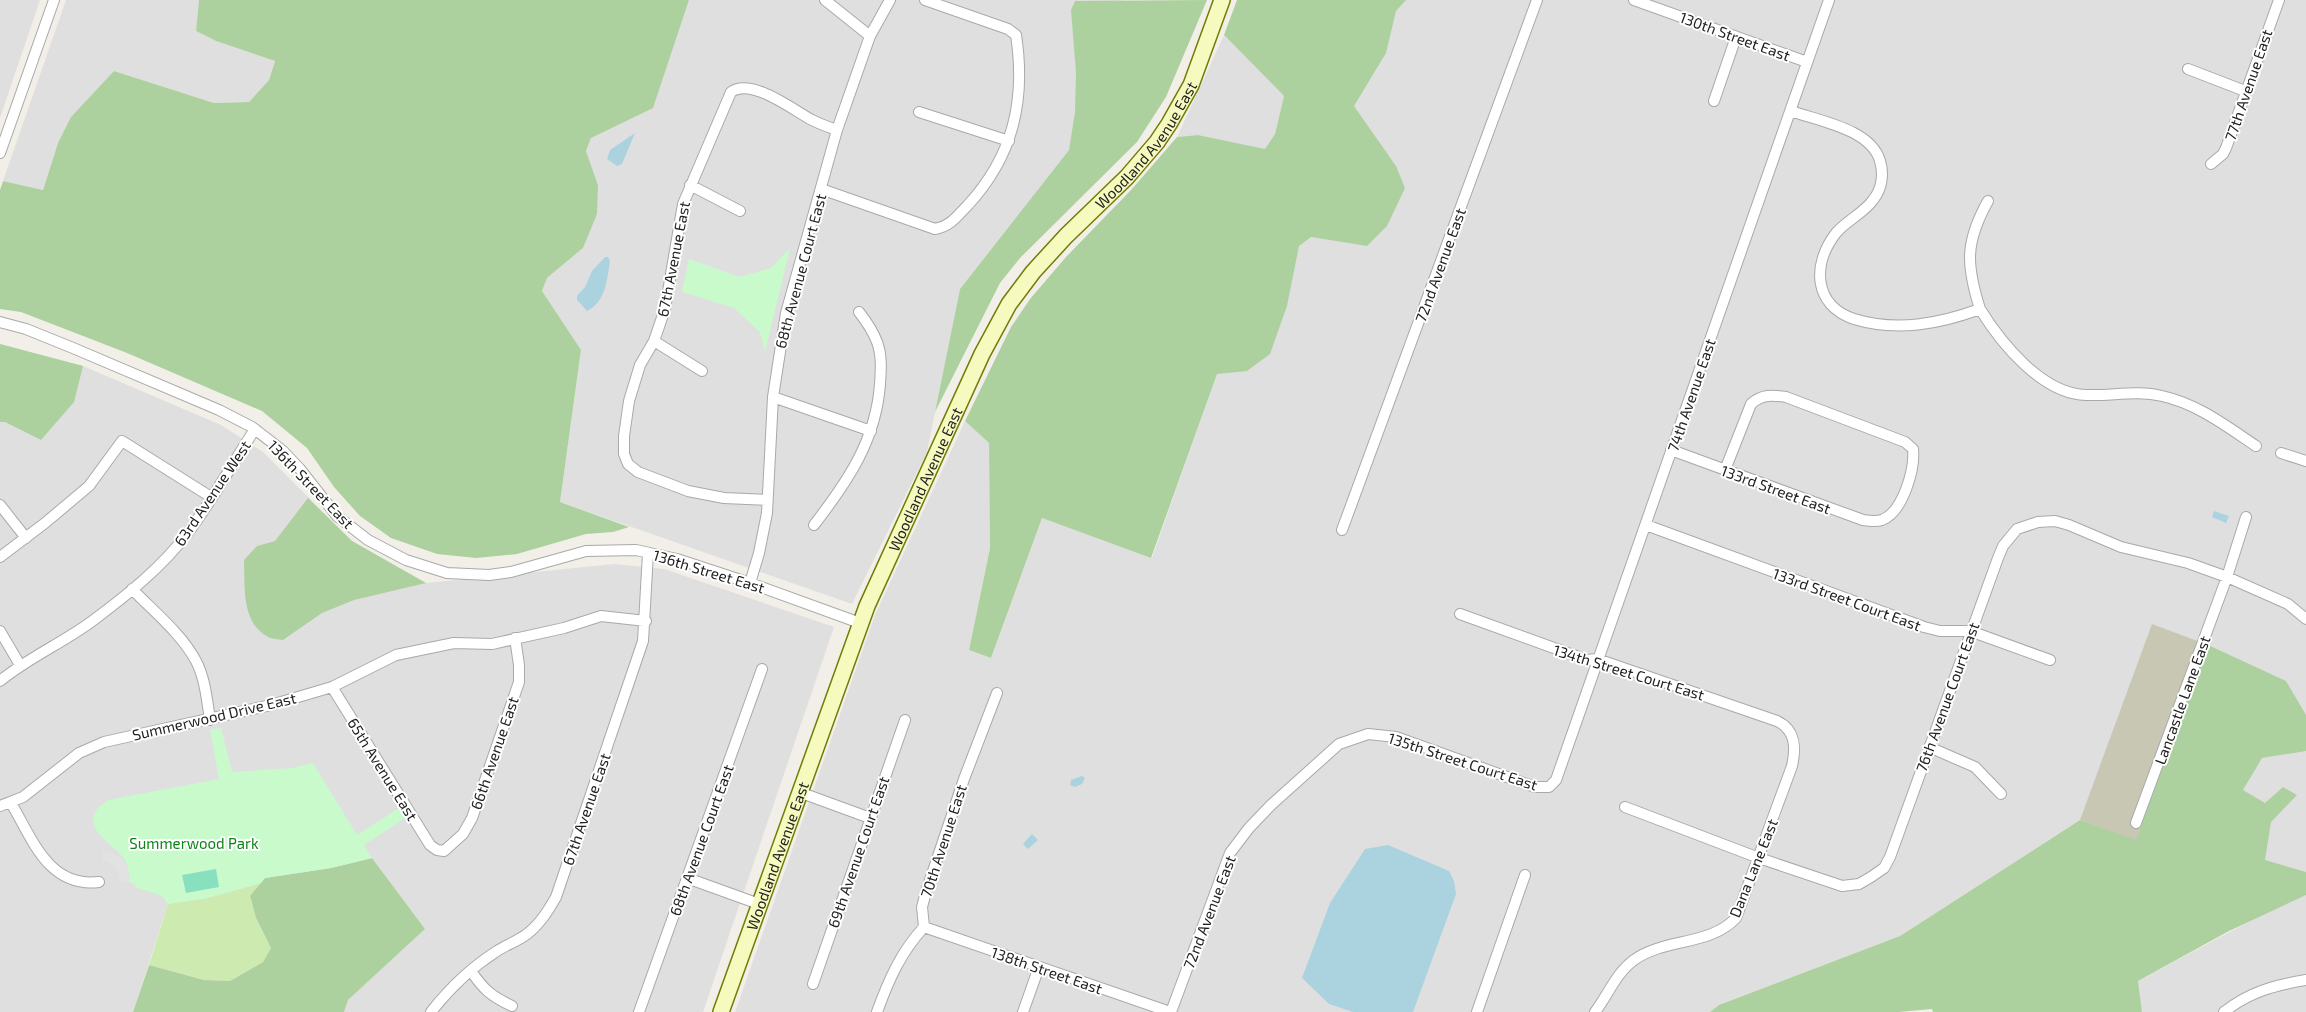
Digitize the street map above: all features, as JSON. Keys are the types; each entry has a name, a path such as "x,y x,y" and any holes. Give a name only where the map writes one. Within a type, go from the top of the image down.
{"street":[{"path":"0,153 54,0"},
{"path":"825,0 870,36"},
{"name":"68th Avenue Court East","path":"750,583 763,539 773,397 786,313 837,130 870,36 890,0"},
{"path":"821,190 935,229 946,227 979,193 988,180 1009,141 1016,116 1020,70 1016,35 1008,29 925,0"},
{"name":"Woodland Avenue East","path":"721,1012 860,623 982,354 1010,304 1046,257 1127,177 1157,142 1185,96 1222,0"},
{"name":"72nd Avenue East","path":"1342,530 1537,0"},
{"name":"130th Street East","path":"1634,0 1807,62"},
{"name":"74th Avenue East","path":"1549,787 1556,780 1829,0"},
{"name":"77th Avenue East","path":"2211,164 2226,148 2278,0"},
{"path":"1714,101 1736,37"},
{"path":"2188,69 2245,91"},
{"name":"67th Avenue East","path":"767,500 704,495 638,472 628,464 624,454 624,436 629,400 640,365 654,341 668,301 680,214 726,99 735,88 754,89 810,119 837,130"},
{"path":"919,112 1009,141"},
{"path":"1791,112 1864,138 1877,152 1881,165 1881,186 1874,199 1836,233 1823,258 1820,280 1824,297 1835,309 1850,317 1886,325 1903,326 1930,324 1980,309"},
{"path":"690,185 740,211"},
{"path":"1988,201 1980,215 1971,243 1969,264 1972,285 1980,309 1996,334 2016,358 2058,387 2075,394 2133,392 2178,400 2211,416 2256,446"},
{"path":"814,524 851,474 872,431 879,392 880,352 870,327 859,312"},
{"name":"136th Street East","path":"0,322 26,329 73,348 219,410 255,429 289,457 337,516 387,552 427,568 454,573 489,575 511,572 586,551 613,550 648,553 677,559 750,583 860,623"},
{"path":"654,341 702,371"},
{"name":"133rd Street East","path":"1671,450 1725,470 1862,520 1872,521 1882,520 1891,514 1901,500 1913,466 1913,449 1910,445 1786,397 1773,395 1758,398 1751,404 1725,470"},
{"path":"773,397 872,431"},
{"name":"63rd Avenue West","path":"0,681 20,664 79,631 132,589 172,552 212,497 255,429"},
{"path":"0,556 26,538 89,486 122,441 212,497"},
{"path":"2281,453 2306,461"},
{"path":"0,505 26,538"},
{"name":"Lancastle Lane East","path":"2136,822 2227,577 2246,517"},
{"name":"76th Avenue Court East","path":"1759,858 1849,887 1884,868 1890,857 1970,631 2003,546 2017,529 2038,522 2055,521 2121,547 2188,563 2227,577"},
{"name":"133rd Street Court East","path":"1646,525 1924,627 1940,630 1970,631 2050,660"},
{"name":"67th Avenue East","path":"431,1012 456,983 497,951 527,934 544,918 556,897 627,693 643,641 646,621 648,553"},
{"path":"2227,577 2288,604 2306,619"},
{"path":"132,589 186,646 196,661 203,679 210,720"},
{"name":"134th Street Court East","path":"1460,614 1586,660 1598,659 1777,721 1788,728 1792,736"},
{"name":"Summerwood Drive East","path":"0,806 12,803 36,787 68,760 94,746 116,738 271,706 332,687 396,655 454,644 492,644 564,628 601,616 646,621"},
{"path":"0,632 20,664"},
{"name":"66th Avenue East","path":"437,850 444,851 463,834 472,818 519,682 519,665 515,638"},
{"name":"68th Avenue Court East","path":"639,1012 762,668"},
{"name":"65th Avenue East","path":"332,687 430,845 437,850"},
{"name":"70th Avenue East","path":"924,927 922,907 926,892 964,779 997,693"},
{"name":"69th Avenue Court East","path":"813,984 905,720"},
{"name":"135th Street Court East","path":"1348,739 1368,734 1396,737 1535,787 1549,787"},
{"name":"Dana Lane East","path":"1595,1012 1623,970 1634,960 1658,948 1695,939 1730,925 1740,909 1792,766 1795,748 1792,736"},
{"name":"72nd Avenue East","path":"1170,1012 1230,853 1249,828 1271,805 1328,753 1348,739"},
{"path":"1929,747 1975,767 2001,794"},
{"path":"800,792 870,818"},
{"path":"12,803 35,848 52,867 74,880 88,883 99,882"},
{"path":"1624,807 1759,858"},
{"path":"1477,1012 1525,875"},
{"path":"687,878 759,904"},
{"path":"877,1012 890,976 914,938 924,927"},
{"name":"138th Street East","path":"924,927 1170,1012"},
{"path":"1023,1012 1039,967"},
{"path":"471,971 482,988 494,998 512,1006"},
{"path":"2224,1012 2247,996 2260,990 2306,980"}],"shaded area":[{"path":"0,0 40,0 0,118"},
{"path":"66,0 199,0 196,31 216,41 275,61 269,80 249,102 214,103 114,71 58,143 43,190 3,181"},
{"path":"689,0 1122,0 1069,150 960,289 927,452 852,604 560,502 581,351 542,291 547,278 583,248 598,185 586,151 591,137 653,107"},
{"path":"1348,0 2306,0 2306,1012 2142,1012 2138,981 2252,920 2209,645 2136,841 2080,820 1900,936 1719,1005 1710,1012 735,1012 875,615 965,421 989,443 990,548 969,650 991,658 1042,518 1152,558"},
{"path":"1224,35 1284,96 1275,134 1265,150 1198,135 1177,137"},
{"path":"0,344 83,366 221,425 263,452 352,541 426,583 614,564 664,569 834,627 703,1012 344,1012 348,1000 425,929 372,858 331,868 265,878 261,883 207,898 168,904 133,1012 0,1012"},
{"path":"2152,624 2208,645 2136,841 2080,820"},
{"path":"103,851 122,859 128,868 129,882 119,882 119,875 115,867 109,862 102,860"}],"green space":[{"path":"199,0 689,0 653,108 591,138 586,151 598,185 597,214 583,248 547,278 542,291 581,350 560,502 629,527 613,532 586,534 517,554 476,558 437,554 391,538 360,516 334,487 307,448 262,411 127,353 21,312 0,309 0,190 3,181 43,190 58,143 71,117 114,71 214,103 249,102 269,80 275,61 216,41 196,31"},
{"path":"1207,0 1166,97 1137,142 1020,258 1000,283 935,412 960,289 1069,150 1075,112 1076,73 1071,10 1075,1"},
{"path":"1237,0 1406,0 1396,11 1386,53 1354,106 1396,166 1405,188 1387,226 1367,246 1311,237 1299,246 1287,306 1270,354 1247,371 1217,374 1151,558 1042,518 991,658 969,650 990,548 989,443 965,421 1011,327 1030,299 1066,257 1132,189 1177,137 1198,135 1265,149 1275,134 1284,96 1224,35"},
{"path":"790,248 765,352 760,332 734,308 682,292 689,259 740,277 771,268"},
{"path":"0,344 83,366 74,402 41,440 5,422 0,422"},
{"path":"308,498 352,541 426,583 354,600 322,613 283,640 270,638 259,631 253,623 246,603 244,560 257,546 275,541"},
{"path":"2208,645 2286,681 2306,715 2306,751 2262,758 2243,790 2265,803 2283,787 2297,795 2271,822 2265,860 2306,872 2306,895 2229,931 2138,981 2142,1012 1933,1012 1932,1009 1899,1012 1710,1012 1719,1005 1900,936 2080,820 2136,840"},
{"name":"Summerwood Park","path":"221,728 232,772 293,768 313,763 357,835 399,808 405,818 364,845 372,858 331,868 265,878 261,883 207,898 168,904 162,896 135,887 136,885 129,882 126,862 101,836 94,824 93,818 98,808 108,800 219,779 210,730"},
{"path":"372,858 425,929 348,1000 344,1012 133,1012 149,965 204,980 230,981 263,962 271,948 256,918 250,896 265,878 331,868"},
{"path":"216,869 219,887 186,893 182,875"},
{"path":"261,883 250,897 256,918 271,948 263,962 230,981 204,980 149,965 168,904 207,898"}],"water":[{"path":"635,133 622,164 617,166 607,159 610,150"},
{"path":"605,257 608,257 610,261 602,296 587,311 577,300 577,296 585,287 592,271"},
{"path":"2214,511 2229,516 2226,523 2212,517"},
{"path":"1082,776 1085,778 1082,784 1075,787 1070,785 1071,780"},
{"path":"1032,834 1038,840 1028,849 1023,844"},
{"path":"1388,845 1449,871 1454,881 1456,894 1413,1012 1353,1012 1329,1004 1302,978 1330,903 1365,849"}]}
